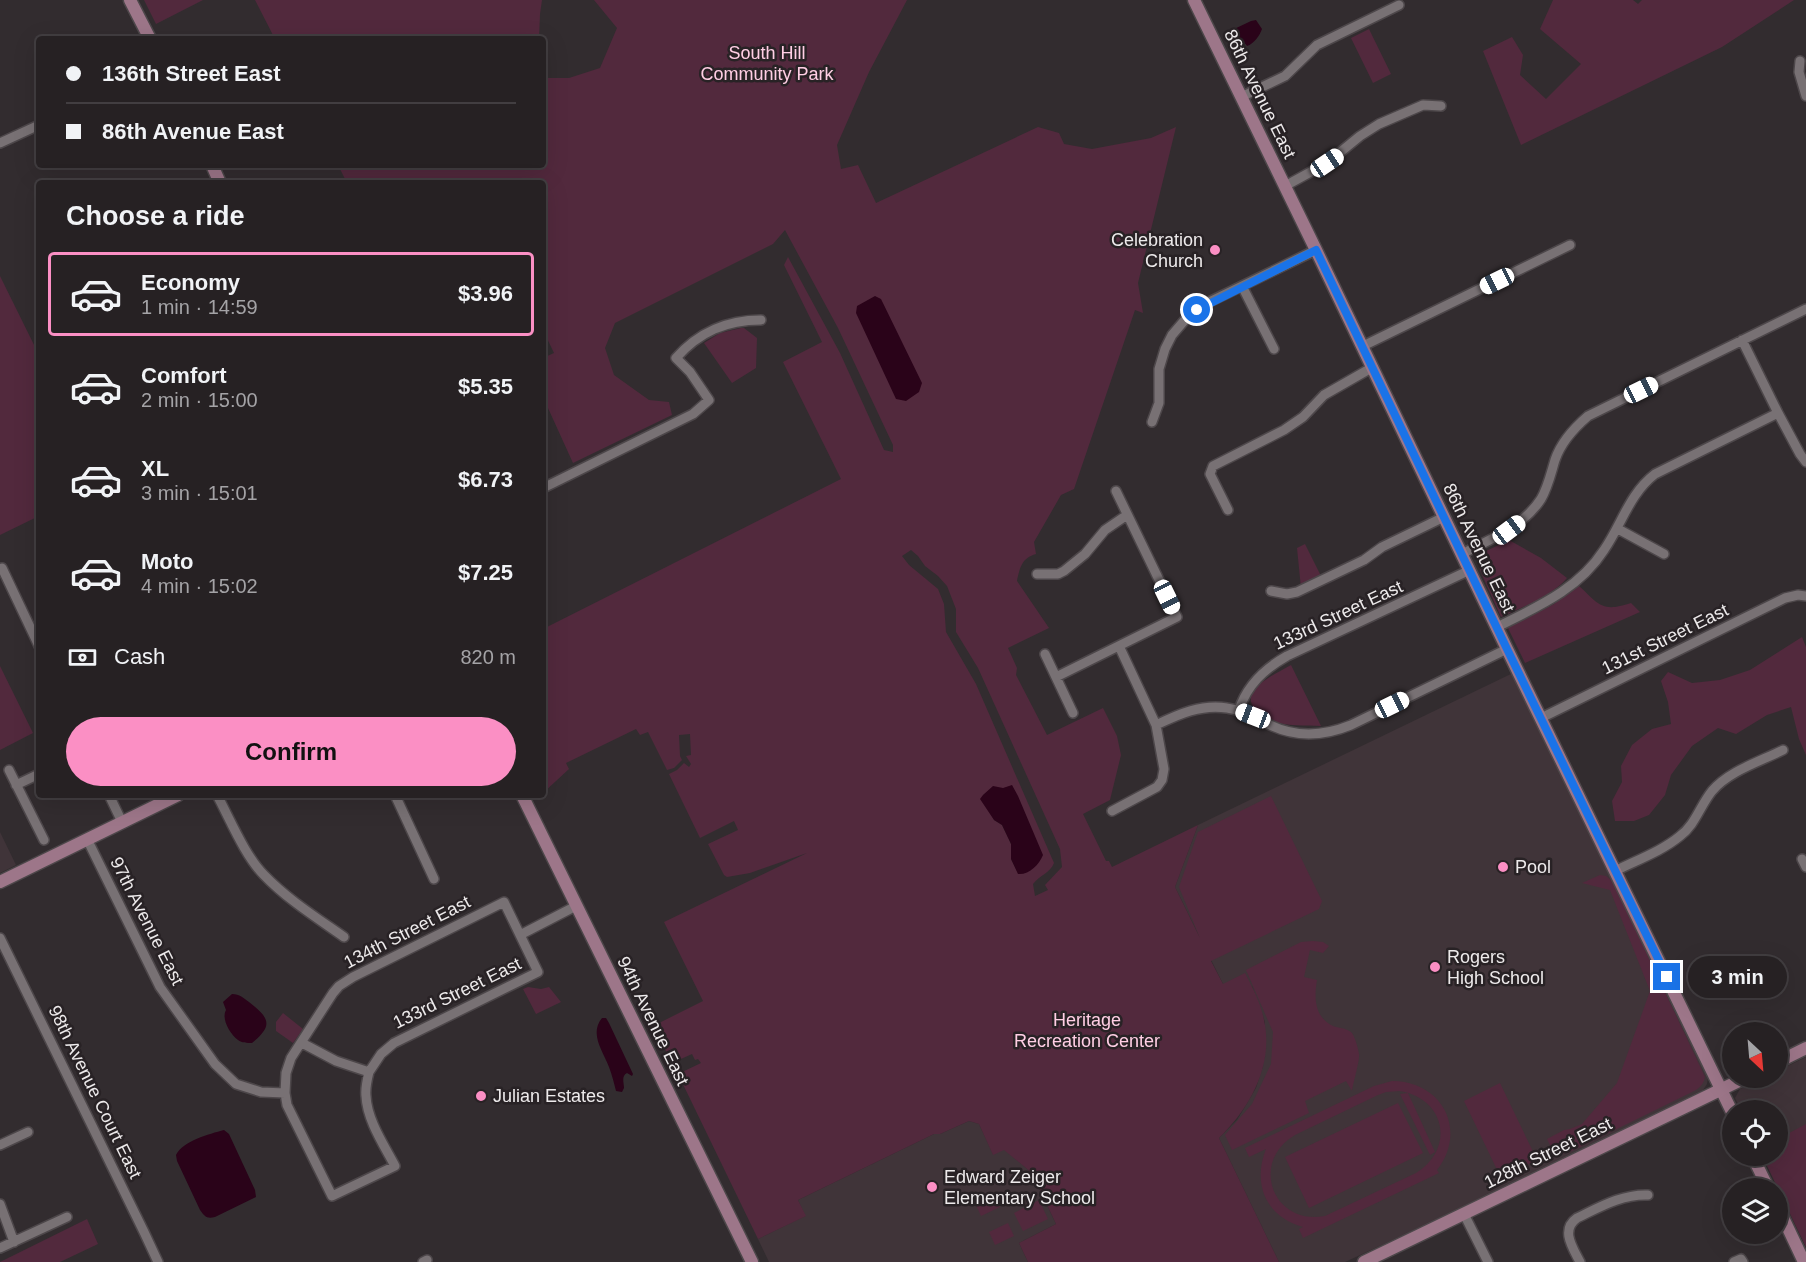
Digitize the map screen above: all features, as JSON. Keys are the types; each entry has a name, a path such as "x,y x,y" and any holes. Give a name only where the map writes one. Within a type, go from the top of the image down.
{"street":[{"path":"130,0 148,36"},
{"name":"86th Avenue East","path":"1194,0 1727,1100"},
{"path":"1241,97 1285,76 1317,45 1399,5"},
{"path":"1800,61 1799,72 1806,96"},
{"path":"1285,186 1327,163 1360,136 1379,124 1423,105 1441,106"},
{"path":"0,143 36,126"},
{"path":"1363,346 1570,245"},
{"path":"1152,422 1159,403 1159,369 1165,349 1172,335 1184,321 1197,310 1316,250"},
{"path":"1242,286 1274,349"},
{"path":"1462,554 1509,530 1527,516 1543,496 1564,440 1588,416 1806,309"},
{"path":"546,487 693,414 709,400 690,372 676,358 692,342 710,330 734,322 761,320"},
{"path":"1743,340 1778,412 1806,462"},
{"path":"1228,510 1210,474 1213,466 1284,430 1303,417 1324,395 1373,367"},
{"path":"1497,627 1541,605 1572,584 1603,552 1618,529 1633,496 1647,480 1778,412"},
{"path":"1056,677 1177,617 1116,491"},
{"path":"1037,573 1058,574 1064,571 1085,554 1105,530 1127,515"},
{"path":"1270,591 1289,595 1297,592 1364,560 1382,548 1444,517"},
{"path":"1618,529 1664,554"},
{"path":"2,568 36,640"},
{"name":"133rd Street East","path":"1239,710 1246,693 1272,664 1470,570"},
{"name":"131st Street East","path":"1541,718 1785,598 1806,596"},
{"path":"1112,811 1157,787 1162,780 1164,769 1156,725 1119,646"},
{"path":"1156,725 1182,712 1215,707 1239,710 1281,730 1294,733 1310,735 1328,733 1351,725 1507,649"},
{"path":"1045,654 1072,713"},
{"path":"1615,870 1676,840 1688,829 1709,794 1723,780 1782,750"},
{"path":"9,770 44,840"},
{"path":"16,785 36,775"},
{"path":"110,798 122,822"},
{"path":"0,882 172,798"},
{"path":"219,798 262,874 286,895 344,937"},
{"path":"396,798 434,879"},
{"name":"94th Avenue East","path":"523,798 752,1262"},
{"name":"97th Avenue East","path":"87,840 160,987 214,1064 236,1084 252,1090 285,1094"},
{"name":"134th Street East","path":"285,1094 289,1065 333,993 346,981 504,902 519,935"},
{"path":"519,935 576,906"},
{"name":"133rd Street East","path":"369,1072 381,1054 394,1042 538,972 519,935"},
{"name":"98th Avenue Court East","path":"0,938 158,1262"},
{"path":"285,1094 287,1106 332,1197 395,1166 373,1123 367,1105 365,1094 369,1072 336,1062 302,1043"},
{"path":"1788,1057 1806,1048"},
{"name":"128th Street East","path":"1364,1262 1722,1089"},
{"path":"0,1145 28,1132"},
{"path":"1580,1262 1568,1237 1571,1222 1616,1200 1648,1195"},
{"path":"0,1204 14,1242"},
{"path":"1464,1214 1488,1262"},
{"path":"0,1248 67,1216"},
{"path":"1788,1228 1804,1262"}],"shaded area":[{"path":"1256,20 1262,29 1254,41 1247,46 1243,41 1233,44 1230,31"},
{"path":"875,296 881,299 922,383 919,392 906,401 896,399 856,313 857,306"},
{"name":"Rogers High School","path":"1515,672 1708,1077 1707,1084 1703,1090 1538,1173 1345,1262 1279,1262 1219,1138 1237,1120 1256,1088 1263,1066 1265,1022 1252,986 1223,984 1175,887 1198,825"},
{"path":"1012,785 1043,855 1033,869 1022,874 1018,874 1011,859 1011,844 1002,825 994,820 980,799 993,786 1003,788"},
{"path":"0,832 16,865 0,873"},
{"path":"232,994 243,998 265,1017 264,1031 252,1043 238,1040 227,1026 223,1002"},
{"path":"602,1018 606,1018 609,1023 633,1074 632,1076 627,1073 624,1076 622,1092 616,1091 609,1067 598,1043 597,1030"},
{"path":"1806,1057 1806,1247 1788,1209 1788,1178 1773,1178 1767,1166 1788,1166 1788,1100 1736,1100 1735,1098 1742,1088 1788,1088 1788,1066"},
{"name":"Edward Zeiger Elementary School","path":"969,1121 979,1124 993,1154 1004,1149 1032,1173 1056,1224 1019,1243 1028,1262 769,1262 758,1239 805,1216 798,1200 934,1134 940,1134"},
{"path":"224,1130 229,1134 255,1190 256,1197 215,1217 208,1218 200,1210 176,1155 190,1142"}],"green space":[{"path":"144,0 203,0 156,24"},
{"path":"255,0 542,0 539,36 273,36"},
{"path":"594,0 907,0 869,72 837,145 841,169 858,165 876,203 1038,127 1059,133 1064,144 1092,149 1151,138 1176,127 1138,283 1143,313 1135,310 1074,489 1061,495 1034,542 1036,554 1025,561 1018,576 1017,581 1049,628 1008,648 1017,668 1016,675 1047,735 1103,708 1117,736 1121,755 1110,800 1083,814 1106,861 1109,861 1112,867 1198,825 1175,887 1200,938 1179,887 1198,832 1271,796 1322,901 1319,909 1211,961 1223,984 1245,973 1263,1014 1266,1053 1257,1085 1241,1113 1219,1138 1279,1262 1028,1262 1019,1243 1056,1224 1032,1173 1004,1150 993,1155 979,1124 969,1121 940,1134 934,1134 798,1200 806,1216 758,1239 678,1074 701,1063 698,1059 695,1060 692,1054 672,1063 653,1026 703,1001 664,922 807,853 750,873 727,877 724,875 708,844 738,830 734,821 700,838 669,774 684,763 689,767 691,764 686,756 691,755 690,734 679,735 682,760 674,768 667,770 648,732 640,735 636,729 566,763 569,769 546,790 546,627 841,479 783,362 822,342 784,265 788,257 840,353 884,450 893,452 893,445 838,328 785,230 773,244 615,323 605,348 614,375 649,400 669,402 672,415 573,463 546,404 546,357 554,353 546,336 546,180 346,180 340,168 546,168 546,74 548,78 569,78 600,68 617,28","holes":["911,550 925,566 947,586 956,609 956,632 978,668 1060,849 1062,867 1045,885 1048,890 1035,896 1033,884 1054,863 976,684 946,632 944,604 938,589 909,565 902,556","1003,788 1018,873 1011,859 1011,844 1002,825 994,820 983,795 991,789"]},
{"path":"1553,0 1633,0 1638,4 1642,0 1794,0 1722,47 1521,145 1483,51 1512,37 1523,55 1520,75 1546,99 1581,64 1540,29"},
{"path":"1369,29 1391,74 1373,83 1351,38"},
{"path":"0,276 36,349 36,517 0,535"},
{"path":"741,328 757,338 756,368 732,383 704,343 720,333"},
{"path":"1509,540 1541,558 1567,578 1546,595 1501,617 1476,558"},
{"path":"1305,544 1322,578 1301,588 1297,548"},
{"path":"1578,585 1601,605 1613,607 1631,603 1640,612 1525,663 1508,628 1554,604"},
{"path":"1802,637 1806,647 1806,755 1799,739 1791,707 1767,715 1736,734 1718,728 1692,746 1671,775 1665,795 1649,815 1634,821 1615,821 1612,801 1622,782 1621,766 1632,745 1652,729 1671,724 1668,702 1661,681 1668,672 1692,683 1720,680 1750,670"},
{"path":"1291,665 1321,726 1295,725 1268,720 1253,707 1251,696 1258,686"},
{"path":"0,666 33,733 0,750"},
{"path":"1600,875 1606,876 1613,882 1705,1077 1700,1086 1692,1092 1570,1152 1561,1154 1553,1151 1547,1139 1582,1124 1617,1083 1650,991 1610,890 1582,883"},
{"path":"1301,942 1323,942 1329,946 1323,953 1310,950 1304,977 1317,980 1316,1000 1322,1017 1333,1026 1349,1031 1355,1039 1359,1057 1352,1091 1346,1081 1305,1101 1309,1113 1232,1150 1225,1135 1252,1104 1271,1064 1273,1032 1246,970"},
{"path":"528,987 541,989 549,987 561,1002 536,1014 523,989"},
{"path":"283,1013 303,1029 293,1043 276,1031 276,1022"},
{"path":"1392,1081 1410,1083 1424,1089 1445,1110 1450,1124 1450,1139 1446,1155 1437,1170 1439,1173 1303,1238 1299,1229 1303,1227 1280,1216 1265,1197 1261,1175 1266,1149 1249,1157 1245,1148 1374,1086","holes":["1400,1091 1415,1096 1436,1114 1440,1126 1440,1139 1436,1151 1428,1163 1416,1173 1325,1216 1307,1216 1292,1211 1281,1202 1273,1189 1271,1175 1273,1160 1281,1147 1295,1135 1386,1092"]},
{"path":"1500,1083 1537,1160 1501,1178 1464,1101"},
{"path":"1408,1093 1435,1152 1430,1155 1400,1094"},
{"path":"1398,1103 1423,1153 1309,1208 1285,1157"},
{"path":"1806,1124 1806,1247 1788,1209 1788,1178 1773,1178 1767,1166 1788,1166 1788,1134"},
{"path":"994,1194 1000,1207 981,1216 975,1203"},
{"path":"1039,1200 1048,1219 1023,1231 1014,1213"},
{"path":"87,1219 98,1244 60,1262 0,1262"},
{"path":"1008,1223 1014,1236 995,1245 989,1232"}],"place":[{"name":"Celebration Church","path":"1215,250"},
{"name":"Pool","path":"1503,867"},
{"name":"Rogers High School","path":"1435,967"},
{"name":"Julian Estates","path":"481,1096"},
{"name":"Edward Zeiger Elementary School","path":"932,1187"}],"route":[{"path":"1197,310 1316,250 1667,977"}],"park label":[{"name":"South Hill Community Park","path":"767,63"},
{"name":"Heritage Recreation Center","path":"1087,1030"}]}
